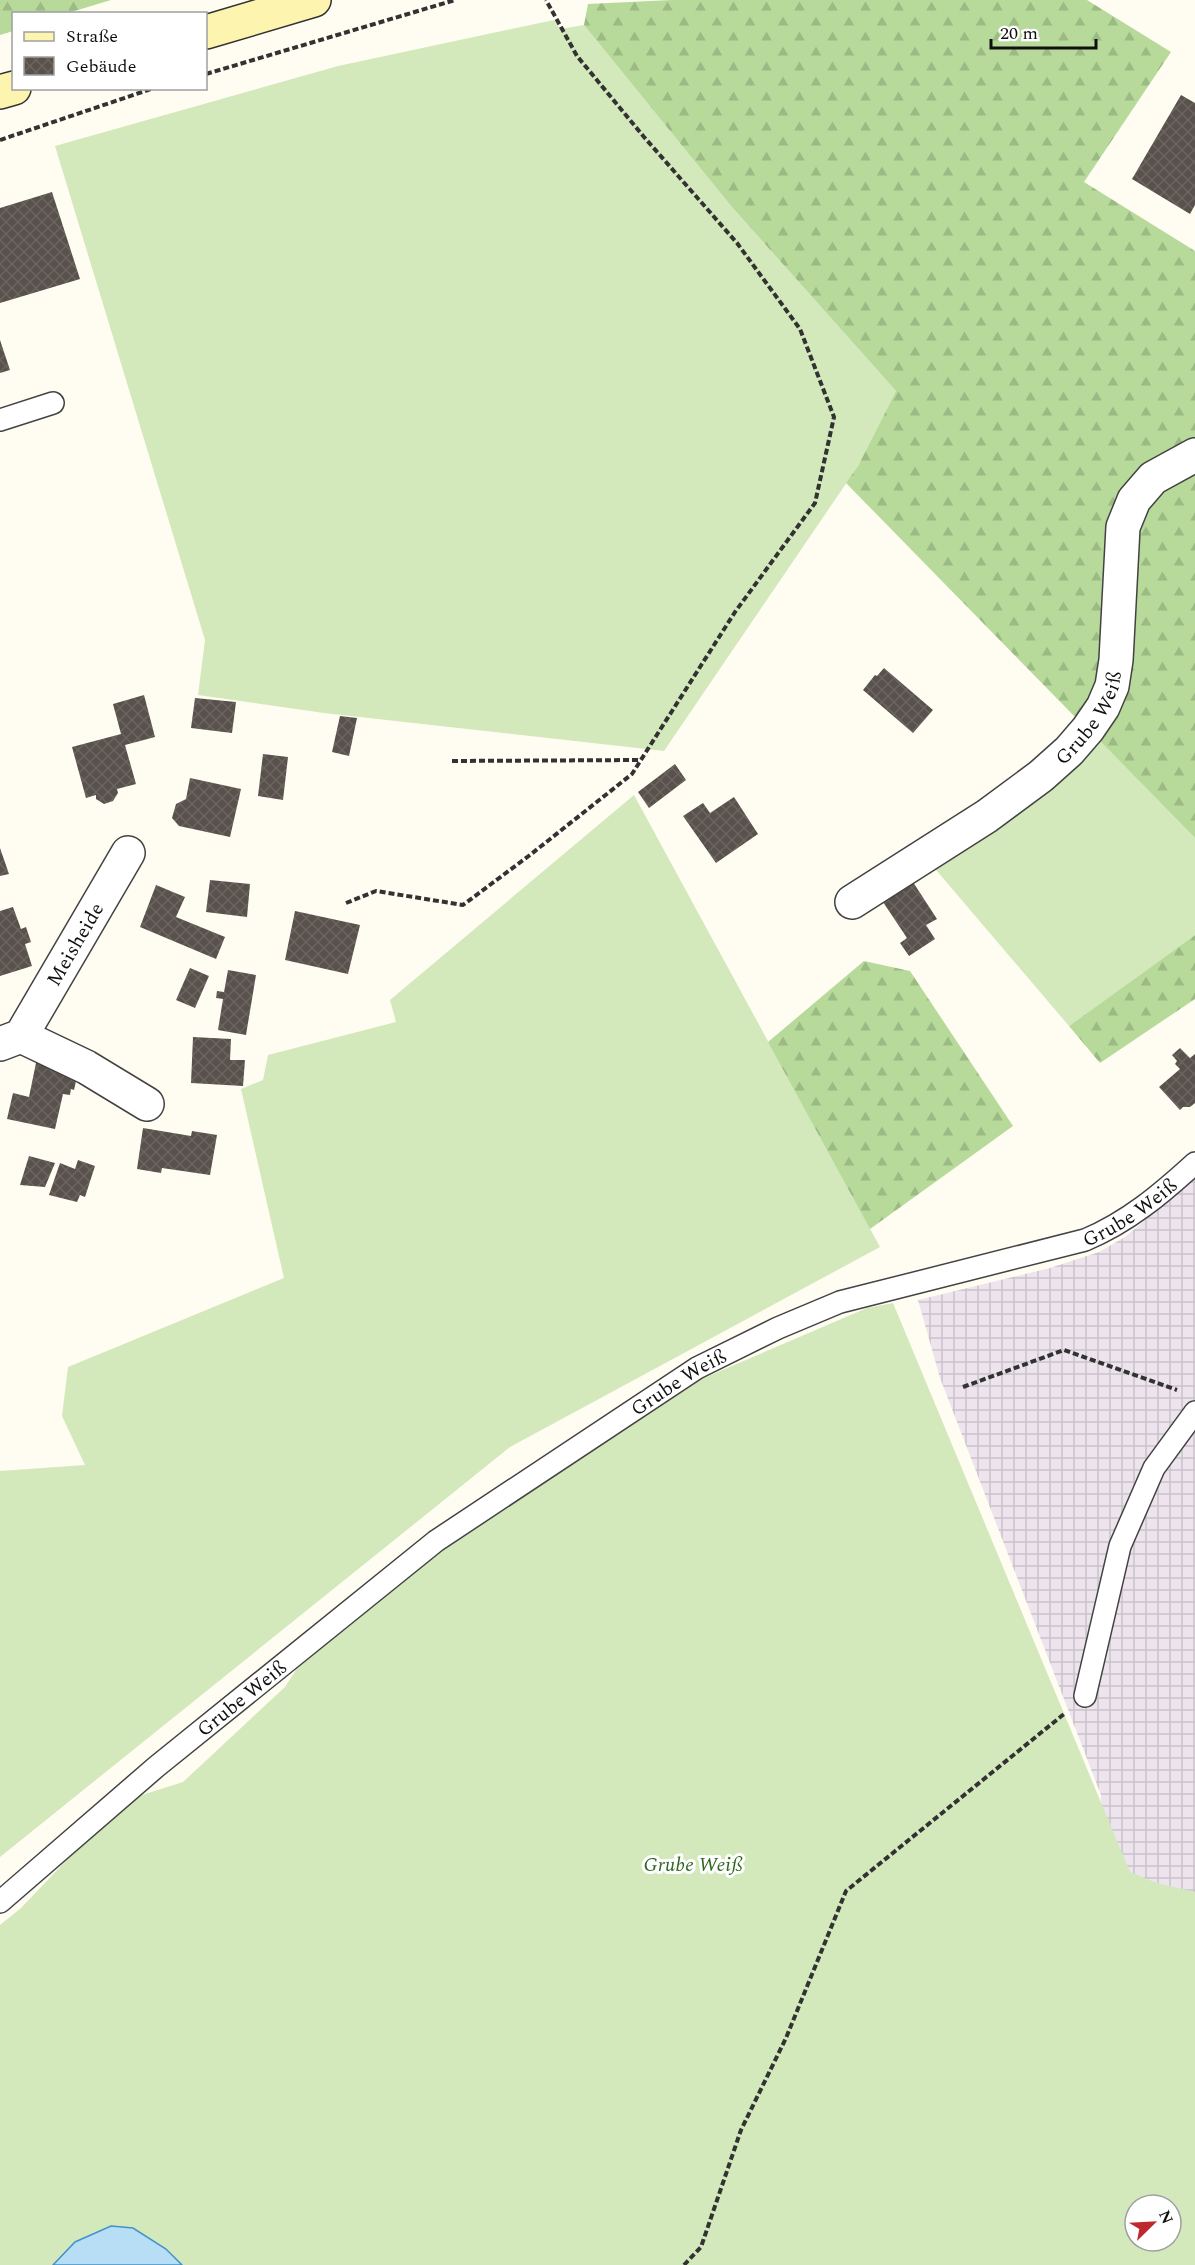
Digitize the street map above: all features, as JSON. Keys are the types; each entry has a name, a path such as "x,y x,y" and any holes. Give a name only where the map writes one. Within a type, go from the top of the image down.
{"main road":[{"path":"207,32 314,0"}],"street":[{"name":"Grube Weiß","path":"852,902 987,816 1041,776 1069,751 1088,729 1112,686 1116,660 1123,527 1134,500 1153,478 1195,455"},
{"name":"Meisheide","path":"128,853 10,1040 86,1067 147,1104"}],"lane":[{"path":"0,420 53,403"},
{"name":"Grube Weiß","path":"0,1902 156,1767 436,1541 697,1368 778,1328 840,1302 1085,1240 1103,1233 1138,1212 1195,1163"},
{"path":"1085,1696 1120,1546 1154,1468 1195,1412"}],"path":[{"path":"207,74 455,0"},
{"path":"346,903 376,891 463,905 632,774 735,612 815,503 834,417 800,329 737,243 652,146 578,56 546,0"},
{"path":"0,140 148,90"},
{"path":"452,761 641,760"},
{"path":"963,1387 1064,1350 1184,1392"},
{"path":"684,2265 701,2247 741,2130 786,2038 846,1891 1085,1696"}],"shaded area":[{"path":"1195,1177 1195,1899 1098,1864 1101,1795 940,1378 918,1300 1050,1268 1099,1252 1125,1237"}],"green space":[{"path":"0,0 111,0 71,12 12,12 12,31 0,35"},
{"path":"671,0 1087,0 1171,52 1084,182 1195,251 1195,440 1144,472 1102,679 1080,722 846,483 858,466 896,391 731,206 584,25 588,4"},
{"path":"554,20 560,29 584,25 731,206 896,391 858,466 664,751 324,713 198,695 205,640 55,146 338,66"},
{"path":"1195,467 1195,838 1095,736 1133,534 1142,507"},
{"path":"1095,736 1195,838 1195,935 1069,1026 931,864"},
{"path":"634,795 880,1247 510,1447 0,1857 0,1471 85,1465 62,1416 68,1367 284,1278 241,1089 263,1080 268,1055 396,1022 390,1000"},
{"path":"1195,935 1195,999 1100,1063 1069,1026"},
{"path":"864,961 910,971 1013,1126 870,1229 768,1042"},
{"name":"Grube Weiß","path":"893,1303 1130,1872 1157,1883 1195,1892 1195,2265 0,2265 0,1925 21,1908 123,1801 183,1782 285,1687 305,1656 433,1556 604,1437 699,1380 867,1308"}],"water":[{"path":"111,2226 133,2228 166,2249 182,2265 53,2265 75,2242"}],"building":[{"path":"1181,95 1195,103 1195,205 1190,214 1132,179"},
{"path":"52,192 80,279 0,303 0,208"},
{"path":"0,340 10,370 0,373"},
{"path":"884,668 933,710 913,733 863,690"},
{"path":"144,695 155,737 125,745 136,784 117,789 118,793 113,801 104,804 96,799 96,795 86,798 72,747 121,734 113,704"},
{"path":"195,698 236,702 232,733 191,728"},
{"path":"340,716 357,718 349,756 332,752"},
{"path":"263,754 288,757 283,800 258,796"},
{"path":"675,764 686,780 649,808 638,792"},
{"path":"190,778 241,789 230,837 179,826 172,818 176,804 186,799"},
{"path":"734,797 758,834 716,863 683,816 703,803 710,813"},
{"path":"0,848 9,874 0,876"},
{"path":"911,879 937,919 926,925 935,939 909,956 900,943 907,938 881,899"},
{"path":"210,880 250,884 247,917 206,912"},
{"path":"156,885 185,897 176,917 225,937 216,959 140,927"},
{"path":"13,907 21,929 26,927 31,942 25,944 32,966 0,976 0,911"},
{"path":"295,911 360,925 348,974 285,960"},
{"path":"190,968 209,976 195,1008 176,1000"},
{"path":"228,970 256,975 246,1035 218,1030 223,999 216,998 217,991 224,992"},
{"path":"193,1037 231,1039 230,1060 245,1060 243,1086 191,1083"},
{"path":"1180,1048 1190,1058 1195,1054 1195,1103 1180,1110 1159,1087 1180,1069 1175,1064 1177,1061 1172,1055"},
{"path":"37,1058 77,1077 74,1090 71,1089 70,1095 63,1094 55,1129 7,1119 13,1093 29,1097"},
{"path":"143,1128 191,1136 192,1131 217,1135 210,1175 162,1168 161,1173 137,1169"},
{"path":"29,1156 55,1163 45,1187 20,1185"},
{"path":"78,1160 95,1166 85,1197 80,1195 77,1202 49,1195 60,1163 75,1169"}]}
